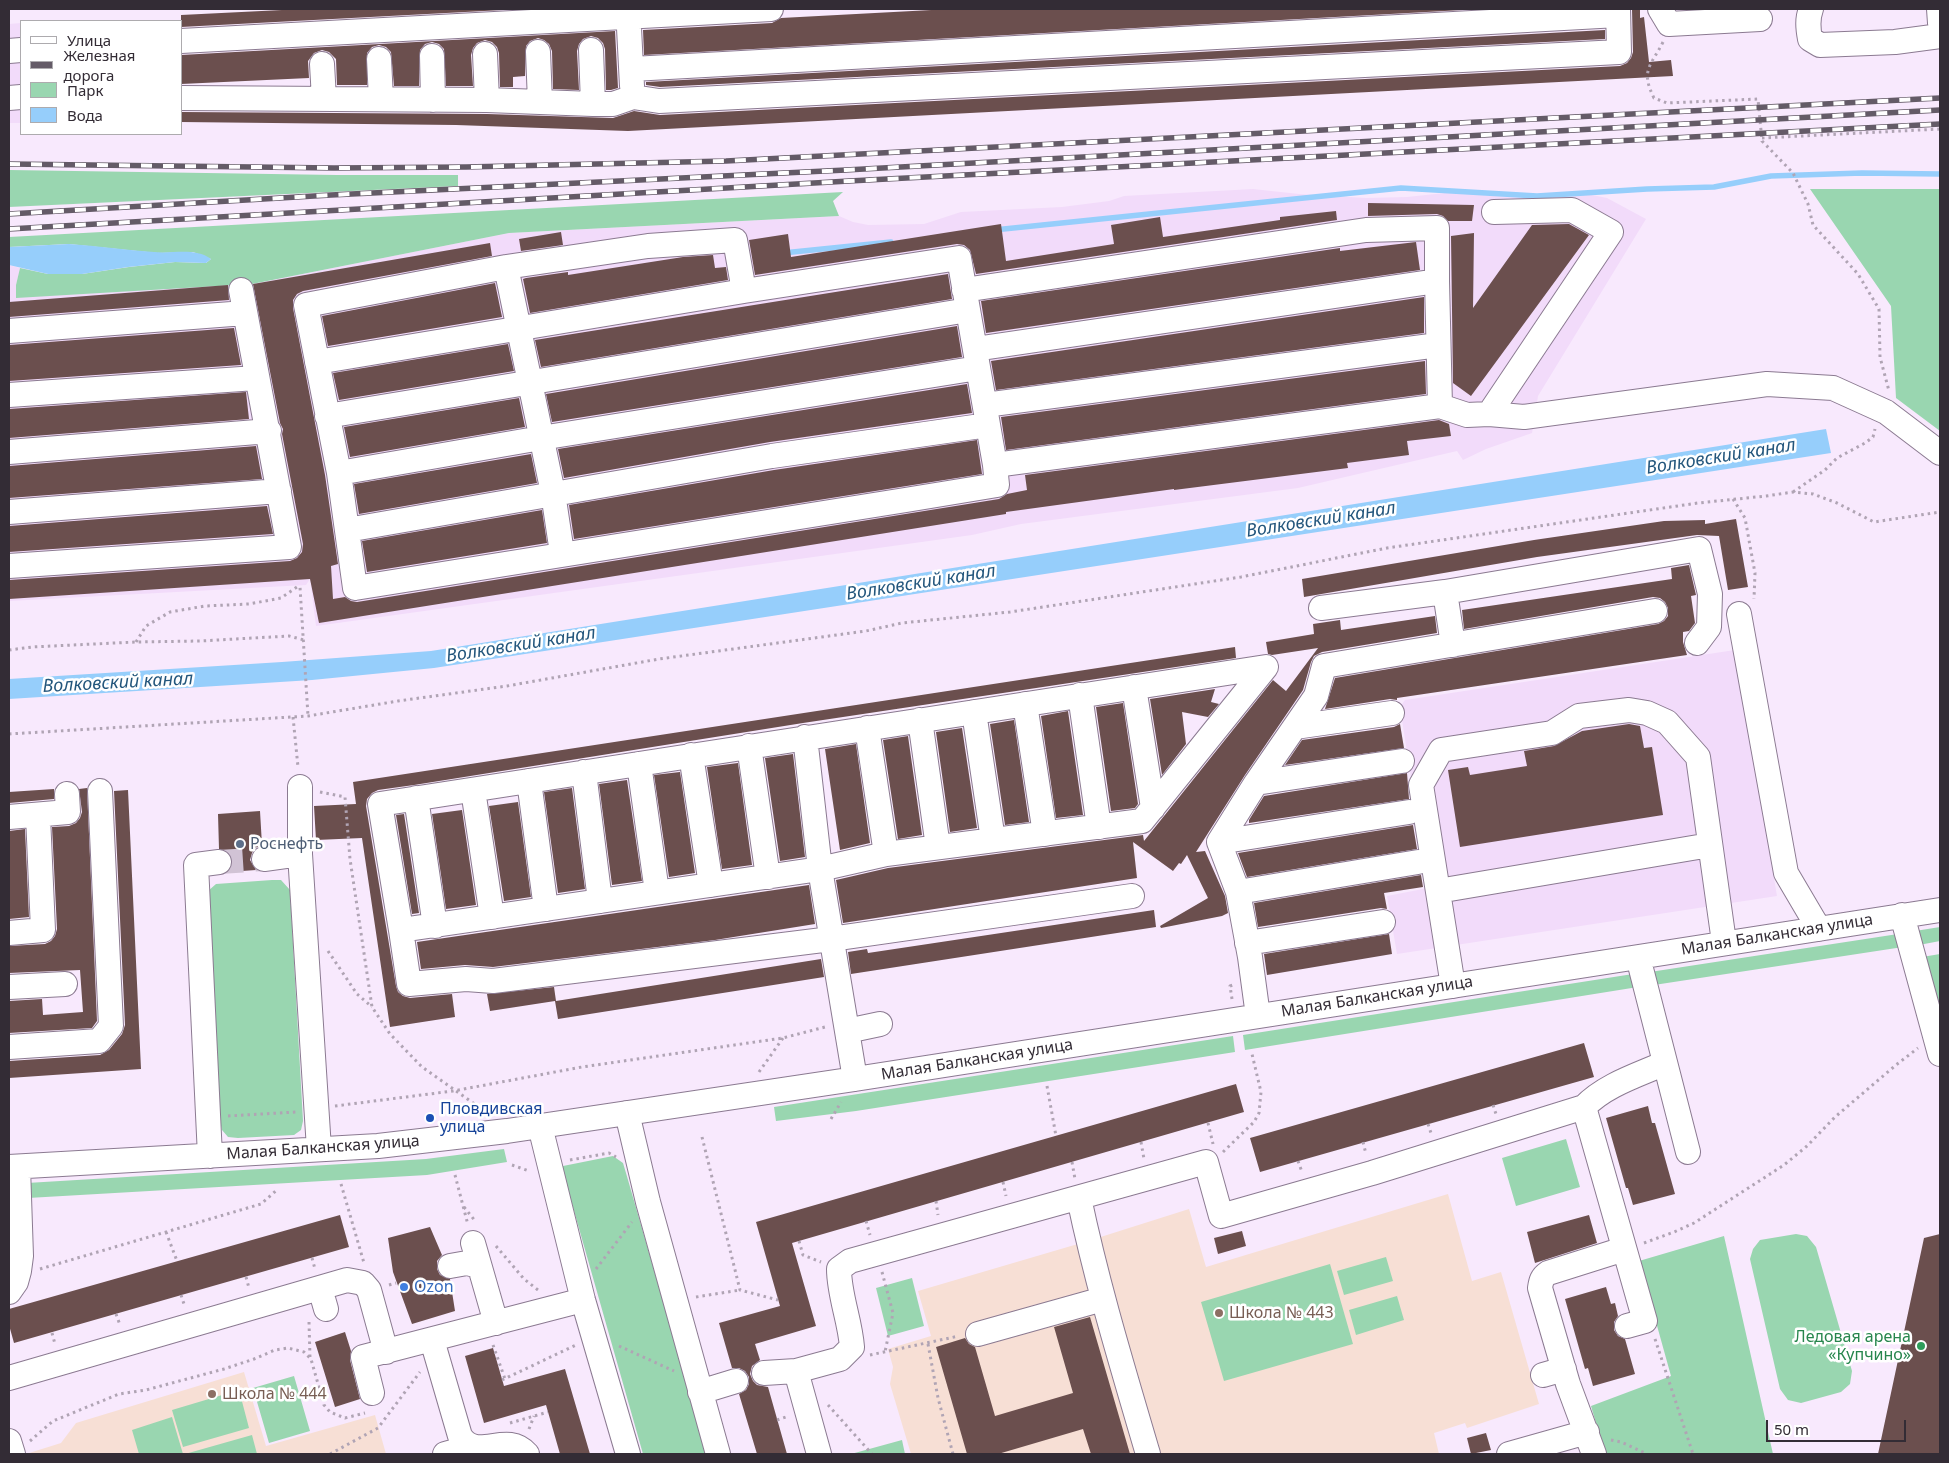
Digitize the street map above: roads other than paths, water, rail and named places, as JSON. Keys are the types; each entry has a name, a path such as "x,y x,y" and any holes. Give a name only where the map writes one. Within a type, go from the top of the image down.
{"street":[{"path":"182,41 629,13 771,9"},
{"path":"1811,9 1808,16 1810,39 1820,45 1895,42 1940,36"},
{"path":"1939,9 1940,23"},
{"path":"182,98 487,100 613,104 633,97 659,101 1620,52 1618,12 632,69"},
{"path":"629,13 633,97"},
{"path":"1664,16 1755,16"},
{"path":"591,50 593,104"},
{"path":"538,52 540,102"},
{"path":"485,54 487,100"},
{"path":"432,56 433,100"},
{"path":"379,59 380,99"},
{"path":"322,64 324,99"},
{"path":"1490,414 1611,232 1572,210 1494,212"},
{"path":"327,416 530,382 966,300 1366,230 1437,228 1436,281 1440,406"},
{"path":"317,362 744,291 959,258 997,485 781,521 562,553 355,588 339,473 327,416 306,305 506,267 648,246 735,240 744,291"},
{"path":"506,267 553,494 562,553"},
{"path":"339,473 976,358 1436,281"},
{"path":"9,566 290,547 269,431 256,378 241,290"},
{"path":"9,331 245,313"},
{"path":"347,530 772,456 986,415 1438,345"},
{"path":"9,395 256,378"},
{"path":"995,465 1440,406 1466,415 1490,414 1524,417 1767,384 1833,388 1884,411 1940,453"},
{"path":"9,452 269,431"},
{"path":"9,512 279,491"},
{"path":"1321,608 1445,592 1699,549 1710,594 1709,627 1697,643"},
{"path":"1445,592 1453,645"},
{"path":"1219,842 1256,783 1316,696 1324,666 1655,611"},
{"path":"1740,614 1786,873 1819,929"},
{"path":"400,930 820,869 886,854 1142,821 1266,667 380,804 400,930 409,984 466,979 493,982 831,939 1132,896"},
{"path":"1134,687 1153,808"},
{"path":"1080,695 1099,827"},
{"path":"1024,704 1045,834"},
{"path":"1452,986 1421,785 1441,750 1552,733 1579,716 1629,710 1647,713 1668,722 1698,756 1724,942"},
{"path":"974,712 993,840"},
{"path":"1295,726 1392,713"},
{"path":"920,720 938,848"},
{"path":"867,728 886,854"},
{"path":"805,737 820,869 855,1079"},
{"path":"749,746 768,877"},
{"path":"692,755 711,885"},
{"path":"1256,783 1402,761"},
{"path":"639,764 657,892"},
{"path":"584,772 600,901"},
{"path":"529,781 546,909"},
{"path":"300,787 300,854 319,1149"},
{"path":"472,790 492,917"},
{"path":"9,1048 99,1041 111,1026 100,791"},
{"path":"9,817 68,812 67,794"},
{"path":"416,798 435,926"},
{"path":"1219,842 1409,812"},
{"path":"9,933 43,930 38,816"},
{"path":"1219,842 1238,892 1258,1016"},
{"path":"1438,891 1710,845"},
{"path":"264,858 300,854"},
{"path":"210,1156 196,865 219,862"},
{"path":"1238,892 1418,862"},
{"name":"Малая Балканская улица","path":"13,1167 319,1149 442,1139 540,1126 855,1079 1724,942 1940,910"},
{"path":"1902,915 1937,1032"},
{"path":"1247,943 1383,922"},
{"path":"1638,957 1688,1152"},
{"path":"9,987 65,984"},
{"path":"846,1027 880,1024"},
{"path":"764,1373 798,1380 840,1358 852,1347 851,1333 839,1284 839,1269 850,1261 1079,1198 1211,1159 1220,1216 1253,1217 1372,1173 1584,1107 1593,1097 1665,1063"},
{"path":"1584,1107 1624,1249 1636,1323"},
{"path":"627,1113 648,1202 718,1454"},
{"path":"540,1126 583,1300 628,1454"},
{"path":"9,1292 16,1282 20,1271 21,1256 13,1167"},
{"path":"1079,1198 1103,1299 1148,1454"},
{"path":"482,1238 479,1266 491,1324"},
{"path":"1509,1454 1590,1443 1553,1372 1540,1288 1543,1276 1548,1273 1624,1249"},
{"path":"450,1266 467,1263 479,1266"},
{"path":"9,1378 323,1298 348,1280 363,1283 369,1290 386,1352"},
{"path":"978,1334 1103,1299"},
{"path":"378,1404 362,1357 434,1346 491,1324 583,1300"},
{"path":"434,1346 460,1436 463,1442 470,1447"},
{"path":"798,1380 819,1454"},
{"path":"698,1385 736,1381"},
{"path":"445,1454 470,1447 485,1449 509,1444 522,1449 527,1454"}],"water":[{"path":"69,244 154,252 191,252 205,255 211,259 206,263 175,262 82,274 48,274 9,265 9,247"},
{"name":"Волковский канал","path":"1826,429 1831,453 434,668 312,680 9,699 9,679 431,651"}],"waterway":[{"path":"994,230 1401,188 1537,196 1714,187 1771,176 1862,173 1940,174"},
{"path":"783,253 891,242"}],"tunnel":[{"path":"219,862 264,859"}],"railway":[{"path":"9,164 334,168 726,161 1940,98"},
{"path":"9,214 331,195 846,170 1940,110"},
{"path":"9,229 849,181 1940,124"}],"place":[{"name":"Роснефть","path":"240,844"},
{"name":"Пловдивская улица","path":"430,1118"},
{"name":"Ozon","path":"404,1287"},
{"name":"Школа № 443","path":"1219,1313"},
{"name":"Ледовая арена «Купчино»","path":"1921,1346"},
{"name":"Школа № 444","path":"212,1394"}]}
